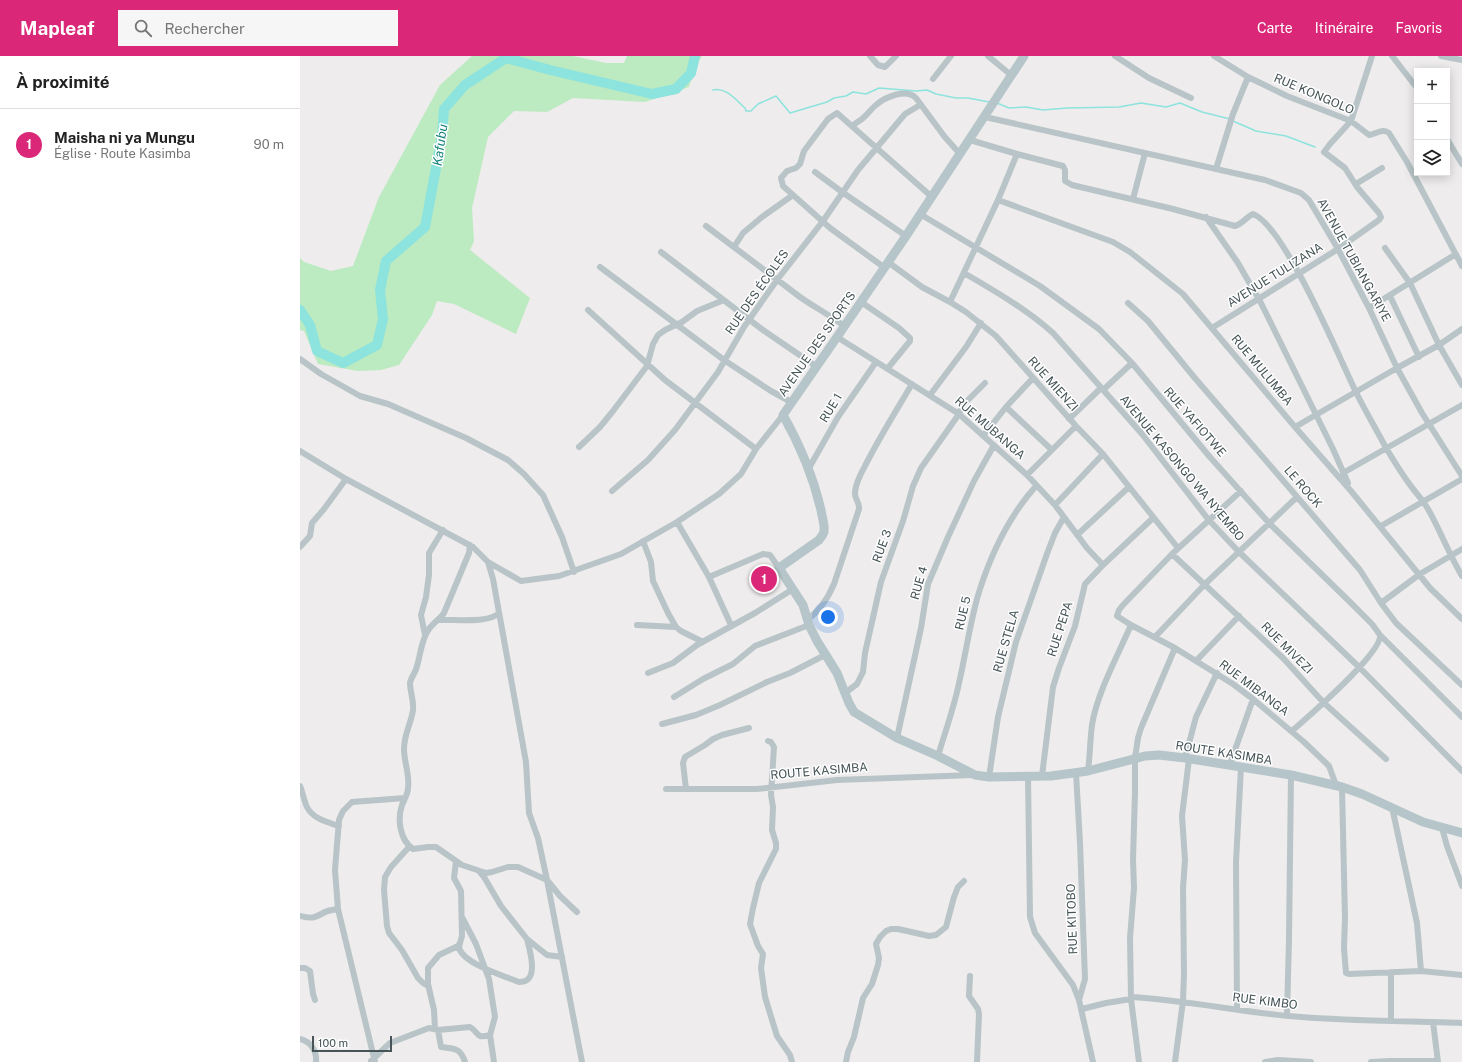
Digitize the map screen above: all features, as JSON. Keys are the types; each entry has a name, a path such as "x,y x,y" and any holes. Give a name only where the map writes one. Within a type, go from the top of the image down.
{"street":[{"path":"870,56 885,68 896,56"},
{"path":"933,80 951,56"},
{"path":"988,56 1011,75 1024,56"},
{"path":"1115,56 1149,78 1191,98"},
{"name":"RUE KONGOLO","path":"1214,56 1248,77 1287,96 1351,120 1369,135 1377,134 1382,131 1389,133 1407,162 1456,254"},
{"path":"1351,120 1372,56"},
{"path":"1392,56 1414,84"},
{"path":"1441,56 1462,60"},
{"name":"AVENUE DES SPORTS","path":"488,562 521,581 558,576 574,572 621,554 677,522 720,494 741,474 756,449 817,367 970,140 1011,75"},
{"path":"1216,169 1231,122 1248,77"},
{"path":"932,197 852,126 864,117 876,104 902,93 913,95 944,136 960,154"},
{"name":"RUE DES ÉCOLES","path":"612,491 648,460 675,430 696,403 749,320 777,280 823,222 858,170 905,114 920,105"},
{"name":"RUE MIENZI","path":"852,126 837,112 828,119 802,154 800,164 796,168 787,171 781,178 783,186 841,237 922,287 950,302 981,323 996,336 1102,454 1178,548"},
{"name":"AVENUE TUBIANGARIYE","path":"984,117 1265,180 1301,193 1309,200 1338,249 1369,308 1397,368 1462,478"},
{"name":"AVENUE TULIZANA","path":"1212,328 1338,249 1379,220 1381,217 1379,212 1341,164 1326,155 1324,152 1351,120"},
{"path":"970,140 1062,166 1064,168 1065,181 1072,186 1133,199 1206,217 1235,226 1242,223 1253,214 1258,216 1271,228 1289,255 1315,304 1356,392 1386,448 1407,482 1427,508 1450,556 1462,576"},
{"path":"1448,140 1462,164"},
{"path":"1133,199 1145,153"},
{"path":"950,302 998,200 1017,154"},
{"path":"1356,184 1382,168"},
{"path":"814,172 906,236"},
{"path":"734,247 743,233 762,217 793,195"},
{"name":"RUE MULUMBA","path":"998,200 1113,242 1130,252 1183,294 1295,427 1351,490 1430,588 1462,619"},
{"name":"RUE YAFIOTWE","path":"920,214 1040,286 1088,320 1106,335 1132,363 1195,440 1269,523 1372,624 1380,635 1462,717"},
{"path":"1206,217 1238,264 1258,298 1288,356 1351,490"},
{"path":"706,226 814,307 829,315 844,326"},
{"path":"1385,248 1410,283 1439,345 1462,385"},
{"path":"661,252 749,320 817,367"},
{"path":"1369,308 1456,254 1462,266"},
{"path":"600,267 724,360 771,391 791,402"},
{"name":"AVENUE KASONGO WA NYEMBO","path":"964,273 1020,306 1053,333 1142,434 1208,519 1238,551 1359,667 1462,771"},
{"path":"1390,296 1419,357"},
{"path":"579,447 613,411 647,366 655,339 665,330 678,324 696,311 724,300"},
{"path":"861,302 899,328 910,338 910,341 888,368"},
{"name":"LE ROCK","path":"1128,303 1148,321 1194,377 1360,570 1381,603 1396,622 1462,685"},
{"path":"588,310 647,366 756,449"},
{"path":"930,395 966,347 981,323"},
{"path":"1295,427 1397,368 1419,357 1462,329"},
{"name":"RUE MUBANGA","path":"837,337 959,414 1027,475 1055,505 1102,565"},
{"path":"300,359 321,374 360,396 388,404 466,438 508,460 524,474 543,496 562,537 574,572"},
{"name":"RUE 1","path":"809,468 838,417 876,362"},
{"path":"1069,419 1132,363"},
{"path":"983,436 1006,407 1033,378"},
{"name":"RUE 3","path":"845,693 857,684 863,672 865,653 880,582 903,520 913,486 921,468 959,414 962,406 985,383"},
{"path":"674,697 703,679 734,664 755,646 809,622 829,596 859,509 860,505 856,499 855,490 861,474 912,384"},
{"path":"1343,473 1462,405"},
{"path":"1006,407 1052,450"},
{"path":"779,568 819,540 824,533 824,526 816,490 809,468 783,414"},
{"path":"1027,475 1076,426"},
{"name":"RUE 4","path":"897,738 921,628 928,584 954,523 974,481 994,445"},
{"path":"300,451 346,479 470,545 488,562 494,579 526,762 529,812 538,838 547,880 582,1062"},
{"path":"1055,505 1102,454"},
{"path":"1380,526 1462,478"},
{"path":"300,547 310,536 312,523 324,510 346,479"},
{"name":"RUE 5","path":"938,756 959,684 971,622 979,591 999,540 1017,508 1036,486"},
{"path":"1077,535 1129,487"},
{"path":"1172,554 1208,519 1241,491"},
{"path":"1155,637 1238,551 1297,497"},
{"name":"RUE STELA","path":"989,777 998,717 1016,642 1048,551 1055,533 1064,517"},
{"name":"RUE PEPA","path":"1042,776 1053,687 1075,626 1084,584 1102,565 1153,518"},
{"path":"677,522 708,577 731,625"},
{"path":"425,635 421,615 426,597 429,575 429,553 442,530"},
{"path":"643,541 651,562 653,581 676,627 703,642"},
{"path":"470,545 469,553 444,613 439,620 430,627 425,635 420,649 417,667 410,684 414,700 413,712 404,737 408,787 402,806 400,825 404,840 413,850 428,847 436,848 462,865 486,873 508,867 518,867 547,880 560,896 577,912"},
{"path":"1381,603 1420,574 1462,549"},
{"name":"ROUTE KASIMBA","path":"708,577 763,554 770,555 803,605 809,622 825,655 837,674 854,712 897,738 938,756 975,775"},
{"name":"RUE MIVEZI","path":"1172,554 1283,658 1324,703 1386,759"},
{"name":"RUE MIBANGA","path":"1172,554 1123,605 1117,613 1119,618 1175,648 1217,673 1253,699 1292,731 1329,766 1339,786 1345,918 1344,948 1347,974 1391,972"},
{"path":"648,673 673,663 703,642 731,625 755,613 793,589"},
{"path":"439,620 485,619 493,618 499,613"},
{"path":"1196,661 1239,616"},
{"path":"638,625 676,627"},
{"path":"1088,771 1092,724 1098,703 1131,625"},
{"path":"1292,731 1324,703 1359,667 1379,642 1380,635"},
{"path":"1139,1062 1131,998 1130,938 1134,888 1133,859 1136,793 1135,758 1141,728 1175,648"},
{"path":"662,724 696,715 720,705 767,682 790,673 825,655"},
{"path":"1175,1062 1183,1001 1185,954 1183,888 1186,860 1182,816 1187,758 1194,723 1217,673"},
{"path":"1230,764 1253,699"},
{"path":"686,789 683,763 685,757 722,735 749,728"},
{"path":"768,741 773,744 774,747 772,830 776,843 776,849 759,883 752,908 750,924 758,946 763,954 761,968 765,997 779,1040 790,1055 792,1062"},
{"name":"ROUTE KASIMBA","path":"666,789 757,789 837,780 975,775 989,777 1028,777 1088,771 1135,758 1159,755 1230,764 1291,775 1339,786 1362,794 1423,822 1462,832"},
{"path":"1237,1009 1236,862 1241,767"},
{"name":"RUE KITOBO","path":"1076,773 1085,979 1079,1000"},
{"path":"1287,1016 1291,775"},
{"path":"1028,777 1030,917 1035,933 1073,985 1082,1009 1094,1062"},
{"path":"300,786 310,813 339,826"},
{"path":"373,1061 357,984 338,909 335,870 339,820 343,811 352,802 405,798"},
{"path":"1392,807 1417,923 1421,971"},
{"path":"1442,828 1462,886"},
{"path":"409,847 391,867 385,877 384,890 387,926 389,933 402,950 418,978 428,986"},
{"path":"456,861 454,878 461,891 462,917 462,936 459,948 463,954 486,969 519,982 524,982 527,980 532,971 527,939"},
{"path":"478,870 484,877 501,906 527,939 547,955 562,957"},
{"path":"846,1062 854,1037 863,998 872,984 878,965 879,958 876,944 880,937 891,929 898,929 929,936 936,935 946,927 954,897 958,887 964,881"},
{"path":"300,916 314,918 319,917 326,911 338,909"},
{"path":"462,917 486,969 492,992 496,1017 490,1035 494,1062"},
{"path":"460,943 456,948 439,955 431,964 428,972 428,986 441,1047 455,1048 460,1052 465,1062"},
{"path":"300,968 305,968 310,971 315,1000"},
{"path":"1391,1021 1391,972 1421,971 1462,975"},
{"path":"970,976 969,996 978,1009 979,1014 977,1062"},
{"name":"RUE KIMBO","path":"1082,1009 1131,998 1183,1001 1287,1016 1462,1023"},
{"path":"1371,1062 1438,1061 1433,1022"},
{"path":"373,1061 390,1043 429,1028 470,1027 478,1036 482,1037 490,1035"},
{"path":"300,1039 315,1050 316,1062"},
{"path":"1265,1062 1278,1060 1312,1062"}],"green space":[{"path":"472,56 573,56 606,63 624,63 627,56 702,56 695,67 689,87 645,102 573,98 547,112 514,111 488,137 472,208 474,241 470,250 530,298 516,334 454,304 437,301 432,315 399,365 381,370 358,371 318,364 304,331 300,330 300,258 304,262 331,271 353,266 379,197 440,85"}],"waterway":[{"name":"Kafubu","path":"300,310 310,325 317,351 343,363 377,345 383,319 380,290 386,261 425,227 442,136 444,109 465,85 506,58 652,94 676,89 691,73 695,56"},
{"path":"713,90 722,90 726,92 745,108 746,111 751,111 758,104 776,96 790,113 827,102 834,98 846,96 853,92 866,94 879,88 916,91 927,90 936,94 956,98 968,98 989,102"},
{"path":"997,103 1009,108 1026,107 1043,110 1119,107 1141,103 1166,107 1180,103 1202,112 1230,119"},
{"path":"1233,121 1256,131 1286,136 1315,147"}],"place":[{"name":"Maisha ni ya Mungu","path":"764,579"}]}
